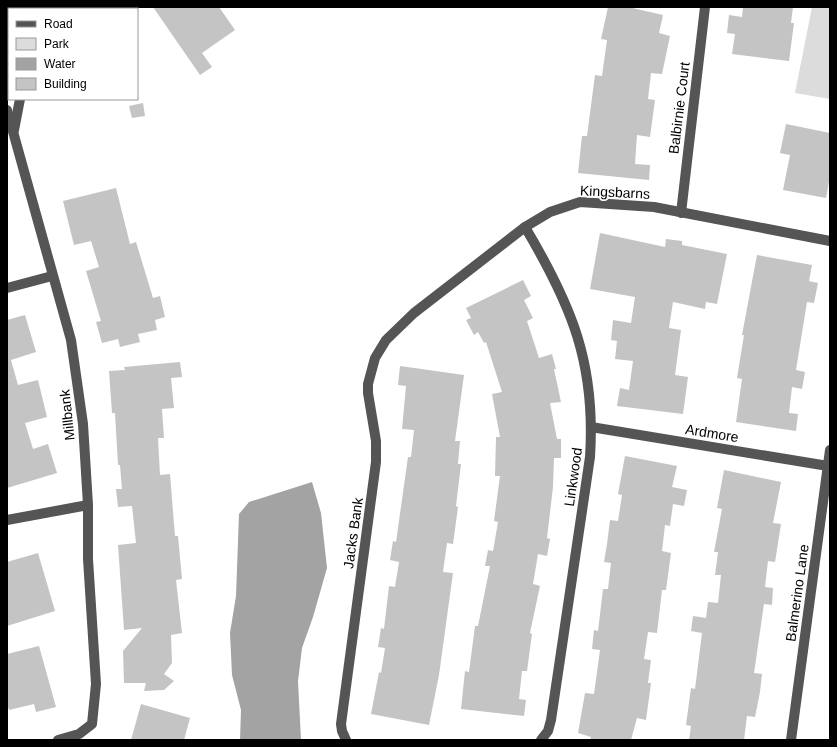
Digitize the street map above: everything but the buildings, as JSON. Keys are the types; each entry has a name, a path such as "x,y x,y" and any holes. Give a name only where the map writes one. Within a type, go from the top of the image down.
{"street":[{"name":"Balbirnie Court","path":"681,213 705,7"},
{"path":"14,134 20,100"},
{"name":"Millbank","path":"7,110 71,340 83,424 88,505 88,559 96,684 92,724 79,734 58,740"},
{"name":"Kingsbarns","path":"392,334 414,313 525,227 550,212 580,202 654,207 830,241"},
{"name":"Linkwood","path":"525,227 560,289 579,336 588,380 591,427 590,457 551,720 548,731 541,740"},
{"path":"7,288 52,276"},
{"name":"Jacks Bank","path":"346,740 341,724 376,462 376,441 368,398 368,384 375,358 392,334"},
{"name":"Ardmore","path":"591,427 828,466"},
{"name":"Balmerino Lane","path":"791,740 830,450"},
{"path":"7,520 88,505"}],"green space":[{"path":"812,7 830,7 830,99 795,93"}],"water":[{"path":"312,482 321,513 327,568 313,617 302,648 298,681 301,740 240,740 241,710 232,675 230,633 236,596 239,514 249,502"}]}
